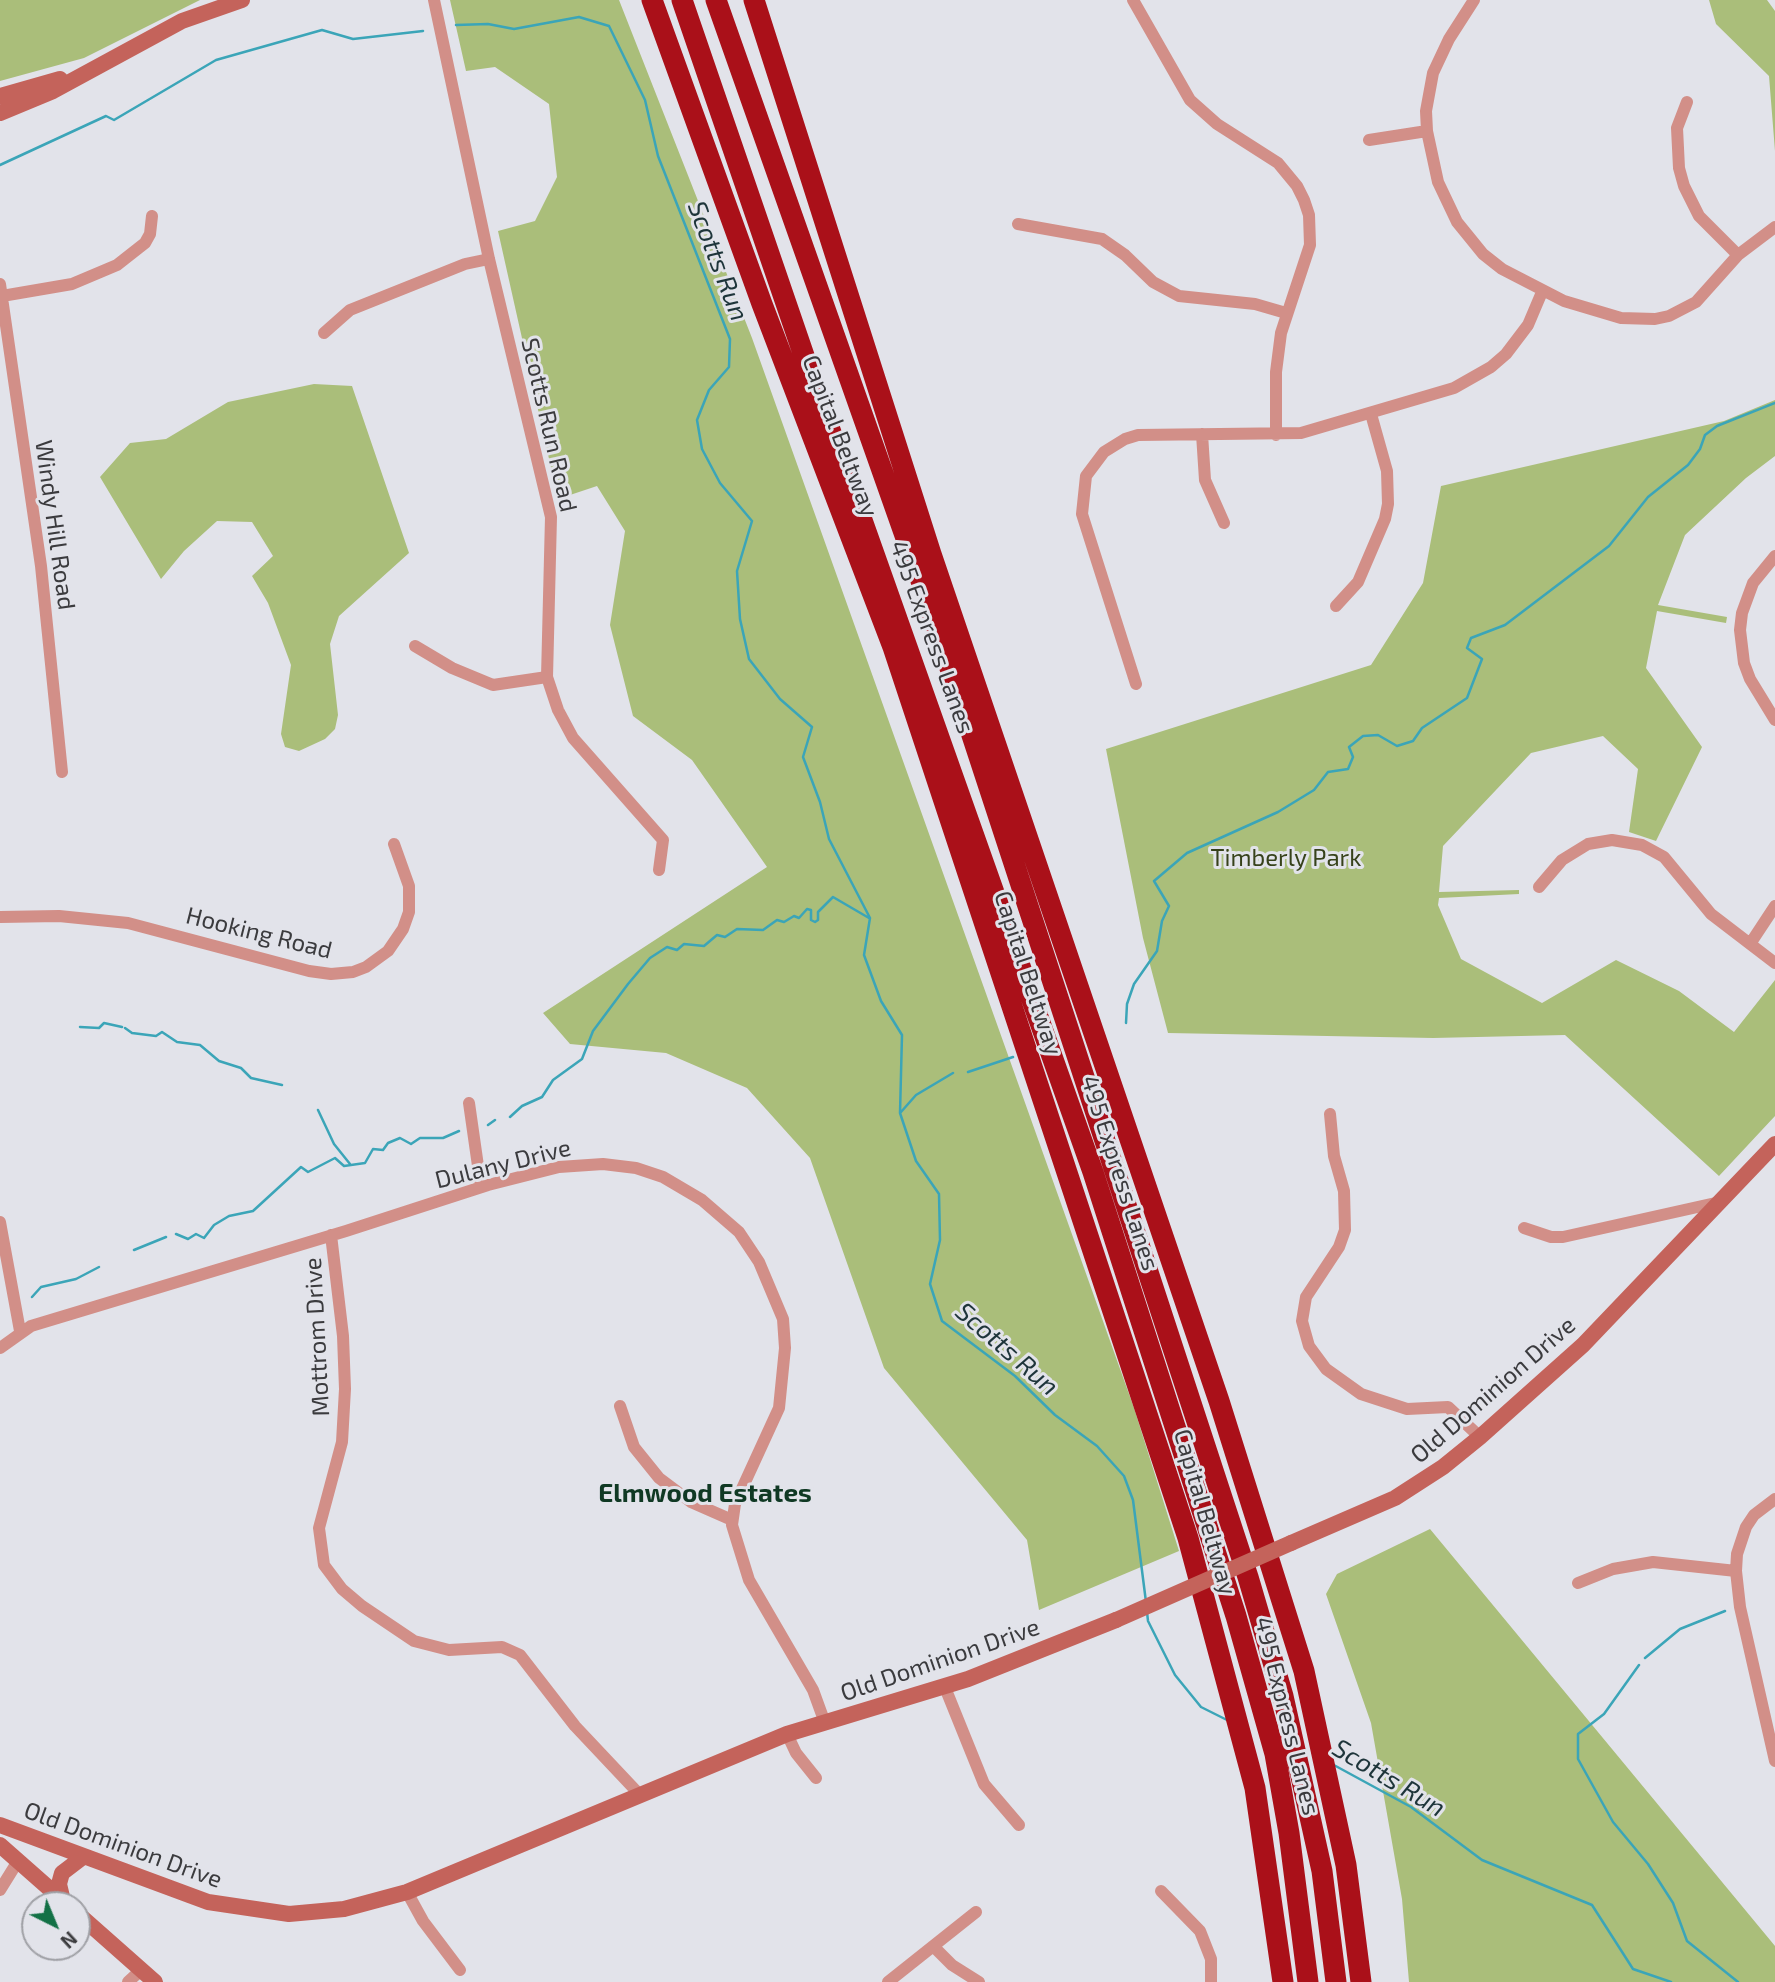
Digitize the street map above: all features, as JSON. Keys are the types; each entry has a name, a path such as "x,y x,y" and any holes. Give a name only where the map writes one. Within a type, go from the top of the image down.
{"highway":[{"path":"641,0 708,158"},
{"name":"Capital Beltway","path":"652,0 708,158 892,647 1184,1524 1218,1659 1255,1788 1283,1982"},
{"name":"495 Express Lanes","path":"682,0 1093,1172 1254,1680 1275,1755 1289,1833 1308,1982"},
{"name":"495 Express Lanes","path":"716,0 926,595 1223,1499 1283,1696 1322,1871 1336,1982"},
{"path":"729,0 762,132"},
{"name":"Capital Beltway","path":"754,0 931,554 1219,1401 1315,1714 1346,1865 1361,1982"}],"main road":[{"path":"0,113 53,91 182,21 242,0"},
{"path":"1,96 86,71"},
{"name":"Old Dominion Drive","path":"0,1825 208,1902 265,1913 313,1913 344,1909 407,1892 787,1734 1010,1664 1395,1498 1443,1467 1583,1345 1775,1144"},
{"path":"0,1845 52,1891"},
{"path":"62,1891 59,1884 62,1873 83,1857"},
{"path":"91,1925 155,1982"}],"street":[{"name":"Scotts Run Road","path":"434,0 489,258 551,517 547,677 558,710 573,738 663,840 659,870"},
{"path":"1133,0 1190,100 1217,124 1278,163 1301,193 1309,215 1310,245 1286,313 1277,354 1276,435"},
{"path":"1475,0 1449,40 1433,73 1427,102 1427,131 1438,182 1457,222 1483,254 1502,269 1542,292 1621,318 1655,319 1676,313 1696,302 1738,255 1775,227"},
{"path":"1687,102 1677,128 1678,159 1684,186 1699,216 1738,255"},
{"path":"1368,140 1427,131"},
{"path":"1,290 72,284 117,264 145,243 150,234 152,216"},
{"path":"1018,224 1102,239 1125,255 1153,282 1179,296 1255,304 1286,313"},
{"path":"324,333 350,310 465,264 489,258"},
{"name":"Windy Hill Road","path":"1,290 41,564 62,772"},
{"path":"1136,684 1082,514 1082,489 1093,465 1104,452 1125,439 1150,434 1276,435 1322,429 1454,388 1491,368 1518,340 1542,292"},
{"path":"1336,606 1358,582 1385,519 1388,504 1387,471 1371,414"},
{"path":"1202,434 1205,480 1224,523"},
{"path":"1775,556 1753,583 1742,612 1740,629 1744,663 1750,679 1775,720"},
{"path":"415,646 452,668 493,685 547,677"},
{"path":"1539,887 1562,860 1588,844 1612,840 1634,843 1664,857 1711,914 1775,963"},
{"name":"Hooking Road","path":"0,917 59,916 128,923 309,971 331,974 353,972 366,967 388,951 406,921 409,887 394,844"},
{"path":"1750,944 1775,905"},
{"path":"469,1103 481,1187"},
{"path":"1330,1114 1334,1156 1345,1191 1346,1230 1339,1247 1306,1297 1302,1321 1309,1346 1326,1369 1361,1394 1407,1409 1448,1407 1480,1437"},
{"name":"Dulany Drive","path":"0,1348 20,1331 74,1311 331,1235 481,1187 559,1167 620,1165 643,1170 682,1187 726,1218 744,1238 778,1304 785,1348 779,1408 735,1503 732,1520"},
{"path":"1524,1228 1541,1235 1563,1237 1720,1202"},
{"path":"0,1222 20,1331"},
{"name":"Mottrom Drive","path":"331,1235 343,1336 345,1389 342,1442 319,1528 320,1552 324,1565 342,1589 362,1606 414,1641 449,1650 502,1647 520,1655 575,1726 640,1795"},
{"path":"620,1406 634,1447 659,1478 691,1502 732,1520 734,1537 749,1580 810,1686 825,1723"},
{"path":"1775,1499 1754,1516 1746,1527 1737,1554 1736,1571 1740,1607 1775,1761"},
{"path":"1578,1583 1634,1564 1676,1563 1736,1571"},
{"path":"944,1685 984,1784 1019,1825"},
{"path":"787,1734 796,1753 816,1778"},
{"path":"0,1890 18,1861"},
{"path":"1161,1891 1200,1931 1211,1959 1211,1982"},
{"path":"407,1892 423,1921 460,1970"},
{"path":"888,1982 976,1912"},
{"path":"933,1946 952,1965 979,1982"},
{"path":"128,1982 141,1970"}],"green space":[{"path":"0,0 200,0 84,58 0,81"},
{"path":"450,0 619,0 752,338 1134,1408 1179,1551 1039,1610 1027,1540 884,1368 810,1158 747,1088 666,1053 570,1044 543,1013 767,867 692,760 633,716 610,625 625,531 597,486 558,499 498,231 535,221 557,177 549,104 495,67 466,71"},
{"path":"1709,0 1767,0 1775,11 1775,151 1769,76 1716,24"},
{"path":"314,384 352,386 409,553 339,616 330,644 338,715 335,729 325,739 299,751 285,747 281,734 291,665 268,603 252,576 273,556 252,522 217,521 184,551 161,579 100,477 130,443 166,439 228,402"},
{"name":"Timberly Park","path":"1775,400 1775,456 1746,478 1685,535 1658,605 1727,617 1726,623 1657,611 1646,668 1702,747 1656,841 1629,832 1638,769 1603,736 1531,753 1443,846 1439,892 1519,890 1519,894 1439,898 1438,905 1461,959 1542,1003 1616,960 1679,991 1734,1032 1775,980 1775,1116 1719,1176 1565,1035 1433,1038 1168,1033 1143,938 1106,749 1371,665 1423,583 1441,486 1724,421"},
{"path":"1430,1529 1775,1946 1775,1982 1409,1982 1402,1899 1371,1723 1326,1594 1337,1574"}],"waterway":[{"name":"Scotts Run","path":"456,25 488,24 514,29 579,17 609,26 645,100 658,156 730,339 729,367 709,390 697,420 702,449 720,483 752,521 737,571 740,619 749,659 780,699 812,727 803,757 820,802 829,839 870,918 864,955 881,1001 902,1035 900,1113 916,1161 939,1194 940,1240 930,1284 942,1321 1015,1376 1055,1415 1097,1446 1124,1476 1133,1500 1146,1602"},
{"path":"0,165 106,116 114,120 216,60 322,30 353,39 423,31"},
{"path":"1126,1023 1127,1004 1134,984 1157,951 1162,921 1169,906 1154,881 1187,853 1278,812 1314,790 1328,772 1348,769 1353,757 1349,747 1363,736 1378,735 1397,746 1413,741 1422,728 1467,698 1482,659 1467,648 1471,638 1505,625 1609,546 1648,497 1688,465 1700,449 1705,435 1717,426 1775,403"},
{"path":"510,1117 522,1106 542,1097 553,1080 582,1059 593,1031 628,984 650,958 667,947 677,950 684,944 704,946 717,935 725,937 737,929 763,930 777,920 784,922 794,916 799,918 807,909 811,910 811,920 815,922 818,920 818,912 833,897 869,918"},
{"path":"80,1027 99,1028 104,1023 122,1027"},
{"path":"125,1028 132,1033 156,1036 162,1032 177,1042 200,1045 219,1061 241,1068 251,1078 282,1085"},
{"path":"968,1072 1013,1057"},
{"path":"901,1112 916,1095 953,1073"},
{"path":"318,1110 334,1144 350,1164"},
{"path":"488,1125 495,1120"},
{"path":"176,1234 188,1239 196,1234 204,1238 214,1225 229,1216 253,1211 301,1167 308,1172 335,1158 344,1166 365,1163 373,1149 383,1150 388,1143 400,1138 411,1144 420,1138 443,1138 459,1131"},
{"path":"134,1250 166,1237"},
{"path":"32,1297 41,1287 76,1279 99,1267"},
{"path":"1645,1658 1680,1629 1725,1611"},
{"name":"Scotts Run","path":"1147,1612 1148,1621 1175,1675 1201,1707 1227,1720"},
{"path":"1639,1665 1604,1714 1578,1734 1578,1759 1613,1822 1648,1864 1673,1903 1687,1941 1738,1982"},
{"name":"Scotts Run","path":"1332,1764 1411,1807 1482,1860 1592,1905 1633,1969 1671,1982"}],"district":[{"name":"Elmwood Estates","path":"705,1493"}]}
